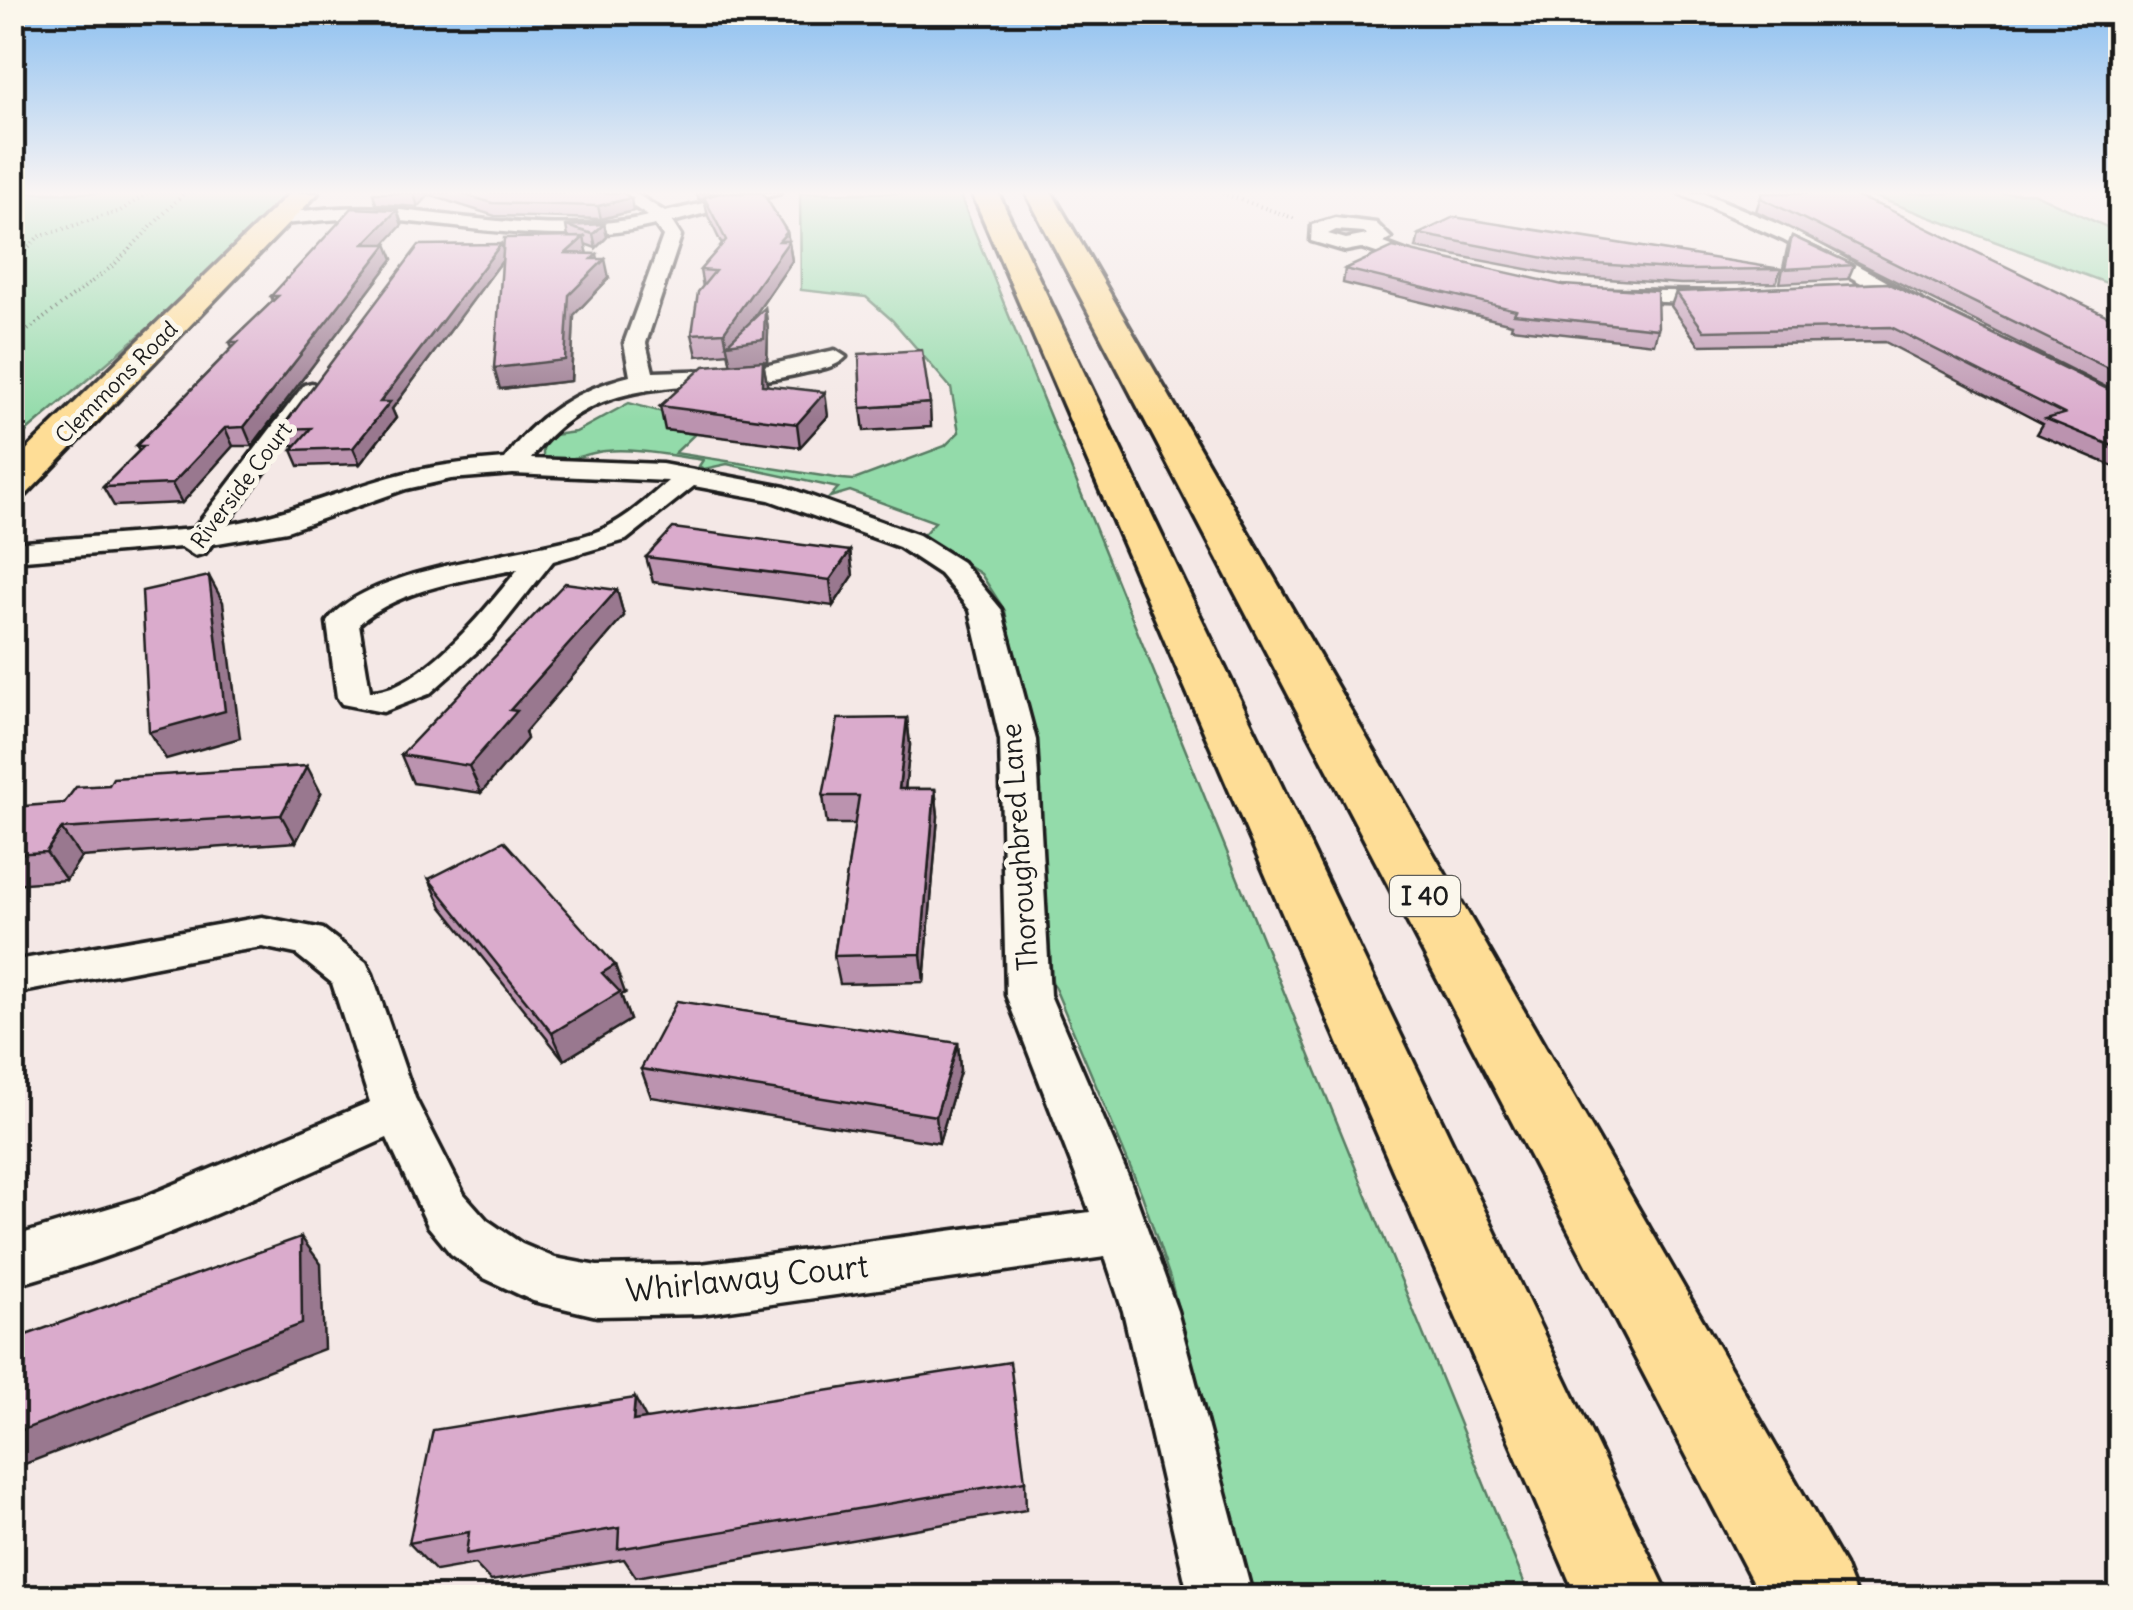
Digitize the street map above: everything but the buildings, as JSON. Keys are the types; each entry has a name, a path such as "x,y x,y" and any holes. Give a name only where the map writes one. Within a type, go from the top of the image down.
{"main road":[{"name":"Clemmons Road","path":"12,487 230,268"},
{"path":"1019,268 1624,1598"},
{"name":"I 40","path":"1080,268 1811,1598"}],"street":[{"path":"644,381 635,343 663,268"},
{"path":"1848,268 1947,320"},
{"path":"1843,290 1881,286"},
{"path":"1582,293 1698,300 1747,297"},
{"path":"512,466 533,436 560,415 644,381 750,377 802,368 834,356"},
{"name":"Riverside Court","path":"195,547 332,363"},
{"name":"Thoroughbred Lane","path":"195,547 277,525 398,483 450,471 512,466 690,476 800,500 909,540 959,574 985,609 1018,740 1028,995 1104,1178 1150,1311 1221,1598"},
{"path":"543,554 529,579 501,610 420,684 382,702 354,697 343,622 358,606 618,532 690,476"},
{"path":"12,552 195,547"},
{"path":"12,572 195,547"},
{"name":"Whirlaway Court","path":"12,978 244,934 282,933 308,940 351,974 398,1112 446,1210 469,1236 538,1278 597,1291 701,1289 1121,1231"},
{"path":"12,1262 82,1244 156,1216 398,1112"}],"path":[{"path":"12,342 109,268"},
{"path":"12,355 12,388"}],"green space":[{"path":"13,268 218,268 13,443"},
{"path":"801,268 990,268 1530,1597 1254,1597 1170,1278 1142,1195 1052,981 1039,784 1005,611 981,574 923,535 935,522 850,491 830,497 838,488 727,464 704,469 699,466 703,460 642,451 605,451 560,460 543,457 543,443 553,435 576,432 629,403 666,413 666,430 695,434 675,453 842,479 854,480 945,446 959,432 951,388 892,320 866,297 801,290"},
{"path":"2067,268 2120,268 2120,288"}]}
